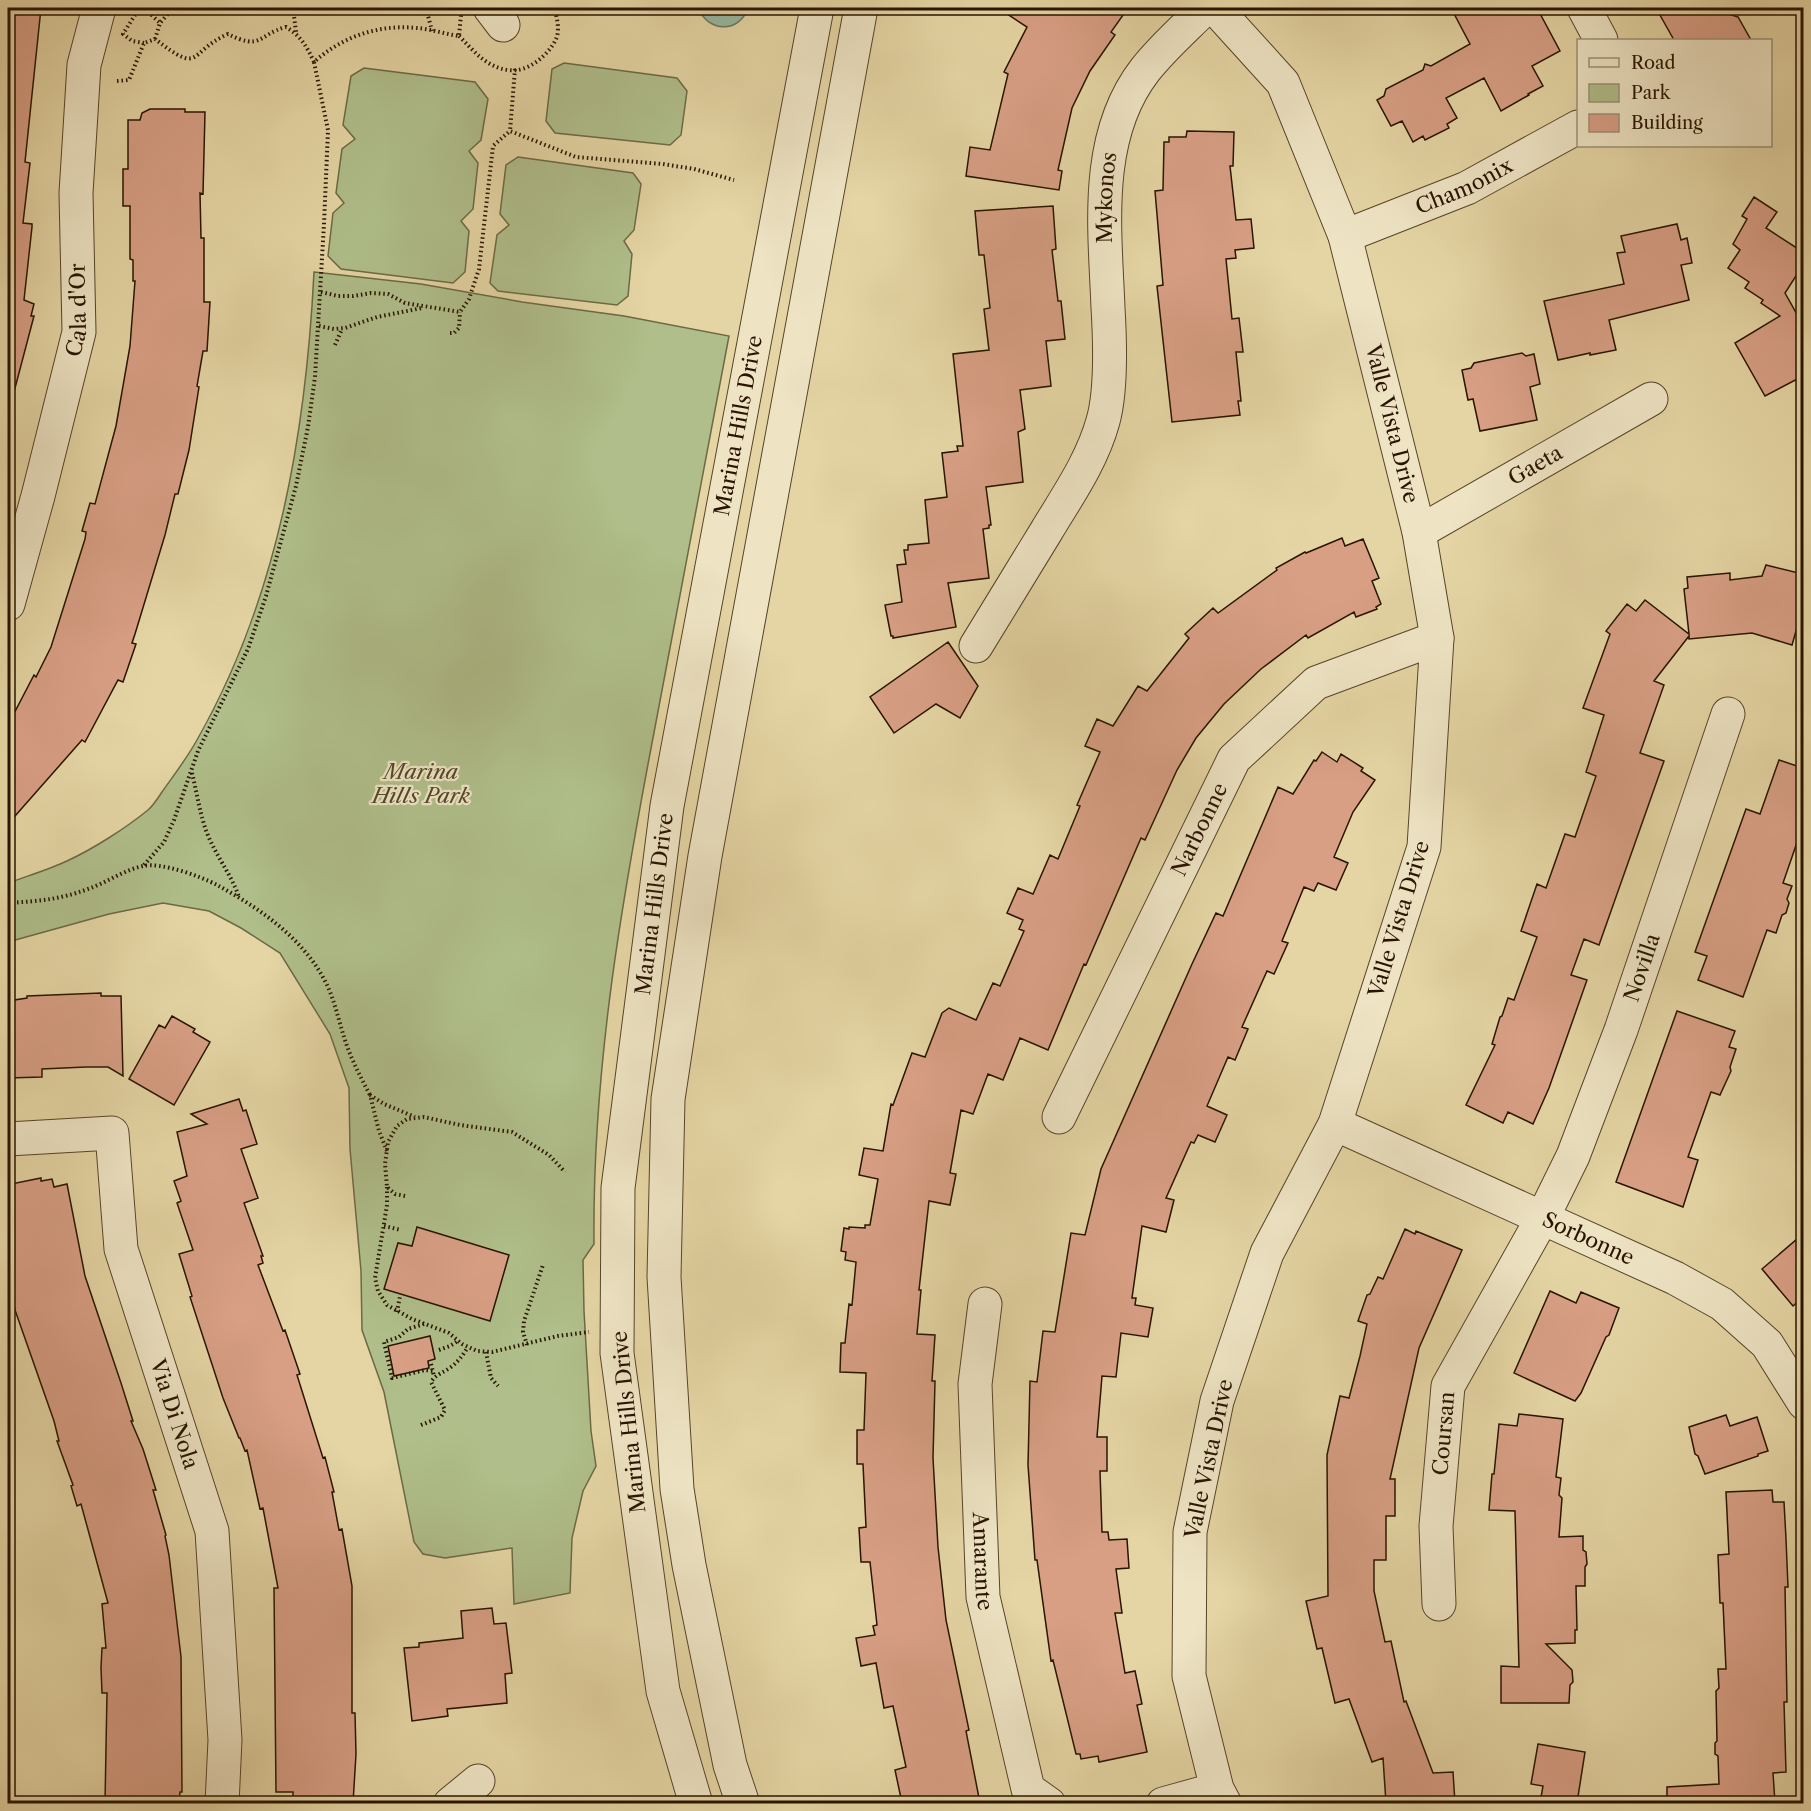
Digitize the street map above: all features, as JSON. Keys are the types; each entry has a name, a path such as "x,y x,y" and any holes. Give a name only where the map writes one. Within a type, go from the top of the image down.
{"street":[{"name":"Cala d'Or","path":"8,604 79,332 76,193 84,65 99,8"},
{"name":"Marina Hills Drive","path":"696,1803 663,1691 617,1353 618,1188 667,807 817,8"},
{"name":"Marina Hills Drive","path":"742,1803 730,1765 689,1565 677,1489 664,1277 668,1099 705,856 861,8"},
{"name":"Mykonos","path":"976,646 1083,471 1103,420 1109,374 1104,213 1106,173 1114,136 1126,102 1144,71 1204,8"},
{"name":"Valle Vista Drive","path":"1215,8 1283,83 1345,236 1419,532 1437,638 1425,847 1335,1124 1267,1253 1217,1401 1190,1532 1188,1676 1221,1796"},
{"path":"1584,8 1600,39"},
{"name":"Chamonix","path":"1345,236 1467,188 1577,129"},
{"name":"Gaeta","path":"1419,532 1652,399"},
{"name":"Narbonne","path":"1059,1117 1234,759 1316,683 1437,638"},
{"name":"Novilla","path":"1543,1217 1573,1156 1621,1030 1728,714"},
{"name":"Sorbonne","path":"1335,1124 1675,1278 1722,1304 1767,1344 1803,1403"},
{"name":"Via Di Nola","path":"8,1139 112,1133 121,1249 212,1531 225,1740 222,1803"},
{"name":"Coursan","path":"1439,1604 1436,1526 1448,1386 1543,1217"},
{"name":"Amarante","path":"985,1304 975,1384 983,1597 1028,1789 1049,1803"},
{"path":"450,1803 478,1781"},
{"path":"1163,1803 1221,1796"}],"path":[{"path":"155,39 144,43 132,41 123,34 135,15 144,8 160,23"},
{"path":"155,39 160,23 173,8"},
{"path":"293,8 296,33"},
{"path":"426,8 432,31"},
{"path":"314,62 330,48 366,32 391,27 419,28 459,36 461,8"},
{"path":"8,903 42,902 88,889 144,866 164,842 198,752 248,649 282,543 308,427 315,377 321,292 328,130 314,62 307,46 296,33 286,27 273,31 263,40 255,42 240,40 228,34 216,39 199,56 191,59 182,58 155,39"},
{"path":"117,81 129,80 144,43"},
{"path":"450,333 454,333 459,328 460,312 469,299 479,269 493,146 510,131 514,69"},
{"path":"510,131 576,157 663,164 734,180"},
{"path":"321,292 338,296 388,294 405,303 460,312"},
{"path":"318,326 342,328 377,317 425,307"},
{"path":"335,345 342,328"},
{"path":"191,773 206,831 222,864 234,882 239,898"},
{"path":"144,866 186,872 203,878 239,898 274,923 309,956 325,981 348,1046 370,1095 387,1152"},
{"path":"370,1095 384,1104 417,1118"},
{"path":"565,1172 549,1155 512,1132 460,1125 424,1117 406,1119 397,1126 388,1142 385,1164 387,1205 375,1278 378,1291 387,1305 397,1312 449,1333 458,1341 477,1351 492,1352 558,1336 591,1332"},
{"path":"387,1187 395,1194 405,1196"},
{"path":"384,1226 401,1230"},
{"path":"527,1345 523,1332 524,1321 543,1265"},
{"path":"397,1312 400,1296"},
{"path":"425,1324 408,1329 399,1337 384,1342 386,1355 392,1378 425,1370 433,1371"},
{"path":"439,1350 458,1341"},
{"path":"422,1425 441,1417 446,1410 430,1382 434,1376 450,1369 468,1347"},
{"path":"486,1352 491,1378 498,1386"},
{"path":"431,1364 434,1376"}],"green space":[{"path":"564,63 677,78 687,91 681,135 670,145 555,133 546,121 552,69"},
{"path":"364,68 475,82 488,99 481,140 469,151 478,163 473,209 461,221 469,231 465,272 453,283 341,269 328,256 333,213 344,203 336,193 342,149 355,139 343,125 351,76"},
{"path":"518,157 633,173 641,184 634,230 624,241 632,254 628,296 617,305 498,291 490,283 497,235 509,225 500,214 506,165"},
{"name":"Marina Hills Park","path":"314,272 421,284 522,302 624,316 729,336 632,851 604,1046 598,1112 594,1244 583,1260 591,1431 596,1466 583,1491 572,1538 570,1593 514,1604 512,1548 445,1558 423,1554 414,1542 384,1392 362,1330 361,1271 350,1149 349,1088 330,1034 280,953 209,911 163,903 109,914 8,942 8,883 77,856 120,831 150,808 193,747 225,686 268,572 283,513 304,393"}],"shaded area":[{"path":"698,8 748,8 738,22 723,27 709,22"}],"building":[{"path":"8,8 41,8 25,162 30,163 23,223 32,224 24,300 34,304 31,316 34,316 14,392 8,391"},
{"path":"998,8 1128,8 1111,32 1115,35 1090,71 1072,108 1058,170 1062,171 1059,190 966,176 970,147 990,150 1008,74 1004,72 1027,27"},
{"path":"1451,8 1537,8 1560,51 1532,66 1543,86 1529,95 1501,111 1484,78 1446,98 1457,118 1447,124 1449,128 1425,140 1423,136 1413,142 1402,121 1391,126 1377,100 1384,96 1386,89 1423,70 1425,64 1431,66 1470,44"},
{"path":"1656,8 1709,8 1738,17 1750,39 1673,39"},
{"path":"150,109 185,109 185,112 205,112 203,194 200,193 201,238 204,238 204,302 210,302 207,351 203,351 189,450 178,494 175,494 132,643 136,644 123,682 118,680 85,742 82,740 8,824 8,725 51,647 85,539 86,532 82,531 90,503 95,504 116,426 130,346 135,281 133,281 133,260 130,259 130,206 123,206 123,169 128,169 128,120 140,120 142,113"},
{"path":"1187,131 1234,132 1233,166 1230,166 1236,220 1251,219 1254,248 1235,250 1236,258 1226,259 1232,319 1239,318 1243,352 1236,352 1241,401 1238,401 1240,415 1172,422 1157,286 1163,285 1155,191 1163,190 1164,142 1169,142 1169,137 1186,137"},
{"path":"1754,197 1777,212 1766,228 1803,252 1803,265 1785,293 1803,325 1803,376 1765,396 1735,343 1780,316 1761,303 1763,300 1745,288 1749,282 1728,268 1740,250 1733,244 1747,219 1742,216"},
{"path":"1053,206 1056,249 1052,250 1065,339 1046,341 1051,386 1020,390 1025,429 1018,432 1023,482 986,487 991,525 983,529 989,578 948,583 956,627 893,638 885,605 902,602 897,565 906,564 904,550 908,550 908,545 929,543 925,500 947,497 942,453 958,451 957,446 963,446 953,354 989,350 984,309 990,308 984,255 979,255 975,211"},
{"path":"1677,224 1681,240 1687,238 1692,263 1681,265 1689,300 1609,320 1616,350 1558,360 1544,301 1624,284 1617,253 1625,252 1621,236"},
{"path":"1522,353 1526,356 1534,354 1540,384 1530,387 1537,420 1480,431 1473,399 1468,400 1462,370 1471,368 1474,363"},
{"path":"1342,538 1345,546 1363,539 1379,578 1372,581 1381,604 1376,607 1377,609 1356,617 1354,612 1308,638 1306,635 1261,669 1224,704 1196,738 1177,770 1145,840 1141,838 1048,1050 1020,1038 1003,1080 988,1074 973,1114 961,1110 950,1173 956,1174 950,1205 929,1201 919,1290 921,1290 917,1334 935,1335 932,1381 935,1381 933,1458 938,1547 946,1620 969,1730 966,1731 980,1803 952,1803 950,1798 924,1803 902,1803 895,1770 906,1767 893,1706 884,1708 876,1663 861,1666 856,1638 875,1635 873,1626 877,1625 870,1562 861,1562 859,1528 866,1527 863,1464 857,1464 857,1430 864,1430 866,1373 840,1372 841,1343 845,1343 849,1304 852,1305 856,1262 845,1260 846,1252 841,1251 844,1228 865,1228 865,1225 870,1225 878,1179 859,1175 864,1148 883,1151 891,1104 893,1105 912,1053 925,1057 942,1013 949,1008 976,1020 993,983 1000,986 1024,931 1019,929 1023,920 1007,913 1018,888 1033,894 1050,855 1058,859 1080,806 1077,805 1100,752 1085,746 1097,719 1113,726 1138,686 1147,691 1189,638 1185,634 1213,608 1218,613 1277,570 1276,568 1305,552"},
{"path":"1766,565 1803,574 1803,607 1792,645 1752,633 1689,639 1689,636 1654,681 1664,685 1640,753 1664,761 1599,945 1584,939 1571,975 1587,980 1549,1088 1533,1124 1508,1112 1503,1123 1466,1105 1495,1045 1492,1044 1500,1017 1508,998 1514,1000 1537,937 1521,931 1537,884 1546,888 1565,834 1575,837 1596,776 1586,772 1604,715 1583,708 1610,634 1606,631 1627,604 1636,611 1645,600 1689,634 1684,589 1688,588 1687,577 1730,573 1730,580 1762,576"},
{"path":"948,642 978,686 960,718 936,704 894,733 870,697"},
{"path":"1322,752 1337,762 1341,754 1363,768 1361,771 1375,780 1353,812 1334,857 1348,863 1336,890 1318,883 1314,891 1304,887 1282,941 1288,943 1274,974 1267,971 1242,1027 1248,1029 1235,1060 1228,1057 1207,1106 1227,1115 1215,1142 1198,1135 1194,1143 1191,1142 1166,1198 1174,1200 1166,1232 1142,1226 1132,1298 1136,1298 1135,1305 1153,1308 1148,1337 1121,1333 1116,1377 1102,1376 1097,1437 1107,1437 1107,1471 1100,1471 1102,1532 1108,1532 1109,1540 1127,1539 1129,1568 1116,1569 1122,1613 1115,1613 1125,1673 1135,1671 1142,1704 1137,1705 1147,1752 1099,1762 1098,1756 1081,1759 1080,1754 1076,1754 1053,1660 1051,1661 1037,1560 1035,1560 1028,1465 1030,1381 1037,1382 1043,1331 1055,1332 1071,1233 1085,1235 1101,1169 1192,964 1216,913 1223,916 1278,787 1293,794 1314,760 1316,761"},
{"path":"1779,760 1803,768 1803,825 1783,883 1792,886 1787,899 1789,903 1786,913 1782,915 1776,933 1767,930 1743,997 1698,980 1707,956 1695,952 1746,809 1760,814"},
{"path":"101,993 101,996 121,996 123,1076 108,1067 86,1067 42,1069 42,1077 8,1078 8,1001 27,998 27,996"},
{"path":"1677,1011 1735,1031 1729,1047 1736,1049 1730,1067 1731,1071 1720,1095 1711,1092 1688,1157 1698,1160 1683,1207 1616,1182"},
{"path":"172,1016 195,1029 193,1032 210,1042 174,1105 129,1079 159,1025 165,1028"},
{"path":"239,1099 243,1111 246,1110 257,1144 241,1149 258,1198 244,1203 263,1256 261,1256 263,1263 258,1265 283,1331 285,1330 300,1374 297,1375 323,1458 325,1457 334,1492 332,1492 339,1530 342,1529 352,1586 352,1713 355,1713 356,1754 353,1803 293,1803 293,1792 276,1792 274,1588 278,1588 263,1508 260,1509 247,1450 245,1451 223,1398 190,1297 192,1296 179,1254 193,1250 177,1203 181,1201 174,1181 187,1176 177,1132 207,1124 191,1114"},
{"path":"41,1178 41,1181 52,1179 54,1187 67,1184 85,1276 133,1421 131,1421 156,1490 153,1490 166,1535 181,1657 182,1792 180,1792 179,1803 105,1803 107,1693 102,1693 101,1668 102,1648 106,1648 102,1604 108,1603 81,1504 77,1506 71,1486 73,1485 57,1441 59,1441 54,1421 15,1310 8,1266 8,1189 12,1188 11,1184"},
{"path":"417,1227 509,1255 490,1321 384,1289 398,1243 412,1246"},
{"path":"1405,1229 1415,1234 1416,1231 1462,1250 1419,1348 1390,1479 1395,1479 1395,1516 1386,1516 1386,1560 1374,1560 1374,1591 1385,1642 1391,1641 1404,1702 1406,1701 1433,1773 1453,1772 1455,1803 1386,1803 1383,1758 1372,1762 1349,1699 1335,1703 1322,1648 1317,1649 1306,1601 1328,1596 1327,1455 1340,1396 1349,1398 1360,1356 1367,1324 1358,1321 1367,1295 1370,1294 1378,1277 1383,1279"},
{"path":"1803,1234 1803,1297 1793,1306 1762,1269"},
{"path":"1550,1291 1576,1303 1581,1292 1619,1308 1609,1335 1575,1401 1514,1373"},
{"path":"430,1336 435,1359 428,1361 429,1368 394,1376 388,1346"},
{"path":"1519,1414 1563,1419 1556,1477 1561,1478 1559,1495 1562,1498 1559,1537 1583,1536 1583,1550 1586,1552 1587,1564 1585,1586 1576,1586 1575,1643 1546,1644 1572,1670 1573,1682 1570,1685 1569,1703 1501,1703 1501,1666 1519,1667 1515,1511 1489,1510 1499,1424 1517,1426"},
{"path":"1726,1415 1730,1426 1757,1417 1768,1451 1705,1474 1695,1454 1689,1427"},
{"path":"1772,1490 1773,1502 1784,1502 1786,1539 1787,1702 1784,1702 1786,1772 1773,1773 1775,1803 1667,1803 1667,1787 1719,1784 1718,1756 1715,1754 1716,1691 1719,1688 1718,1669 1726,1669 1718,1555 1729,1554 1726,1492"},
{"path":"492,1608 494,1624 506,1623 512,1673 505,1674 507,1703 447,1709 448,1716 412,1721 404,1648 419,1647 419,1643 463,1638 461,1611"},
{"path":"1538,1744 1585,1752 1577,1803 1540,1803 1543,1786 1531,1784"}]}
